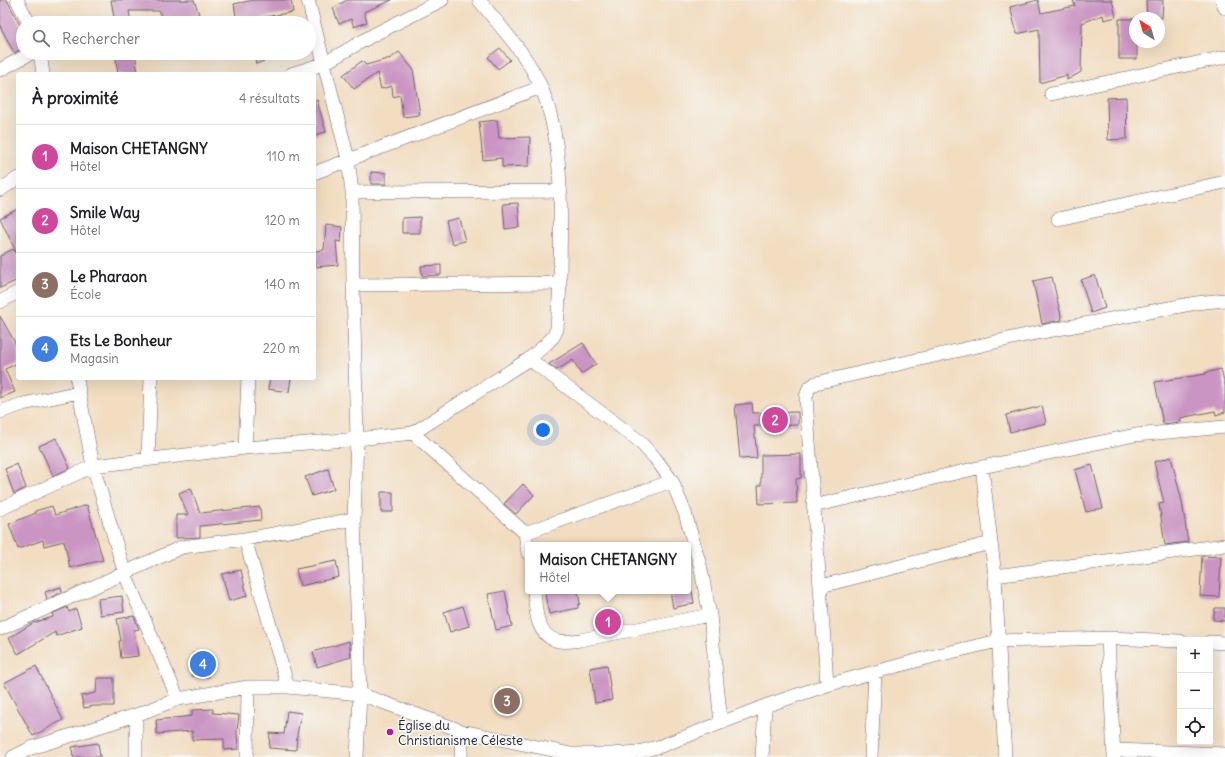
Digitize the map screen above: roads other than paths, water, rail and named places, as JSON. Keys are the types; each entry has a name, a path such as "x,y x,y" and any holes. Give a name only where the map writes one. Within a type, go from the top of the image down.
{"street":[{"path":"17,0 25,16"},
{"path":"308,0 312,16"},
{"path":"297,72 323,64 442,0"},
{"path":"0,509 93,466 245,448 413,433 529,359 549,341 557,329 560,283 561,191 559,162 550,116 541,87 524,56 479,0"},
{"path":"1222,0 1225,8"},
{"path":"316,34 348,159 352,192 357,439 354,519 360,694 357,757"},
{"path":"1052,94 1225,56"},
{"path":"0,70 18,60"},
{"path":"41,60 43,72"},
{"path":"316,172 541,87"},
{"path":"0,190 16,179"},
{"path":"1058,219 1225,182"},
{"path":"352,192 561,191"},
{"path":"353,284 560,283"},
{"path":"0,302 16,293"},
{"path":"827,685 806,396 809,388 816,383 1026,335 1196,303 1225,300"},
{"path":"529,359 638,440 655,458 672,481 685,513 698,557 710,615 721,723"},
{"path":"77,380 93,466 125,574 178,699"},
{"path":"148,459 151,380"},
{"path":"245,448 248,380"},
{"path":"0,412 23,404 79,392"},
{"path":"813,506 982,467 1135,435 1225,427"},
{"path":"413,433 525,533 526,542"},
{"path":"982,467 994,576 1005,757"},
{"path":"525,533 672,481"},
{"path":"0,629 125,574 182,547 245,538 354,519"},
{"path":"245,538 288,687"},
{"path":"821,586 991,543"},
{"path":"994,576 1225,545"},
{"path":"534,594 538,623 544,633 555,640 580,640 710,615"},
{"path":"1108,638 1114,754 1225,754"},
{"path":"13,757 31,748 136,715 178,699 248,687 288,687 360,694 462,731 571,755 638,752 661,746 765,706 827,685 998,641 1108,638 1177,641"},
{"path":"1213,642 1225,643"},
{"path":"871,757 875,672"},
{"path":"247,757 248,687"},
{"path":"762,757 765,706"},
{"path":"136,715 136,757"},
{"path":"461,757 462,731"}],"place":[{"name":"Smile Way","path":"775,420"},
{"name":"Maison CHETANGNY","path":"608,622"},
{"name":"Ets Le Bonheur","path":"203,664"},
{"name":"Le Pharaon","path":"507,701"},
{"name":"Église du Christianisme Céleste","path":"390,732"}]}
